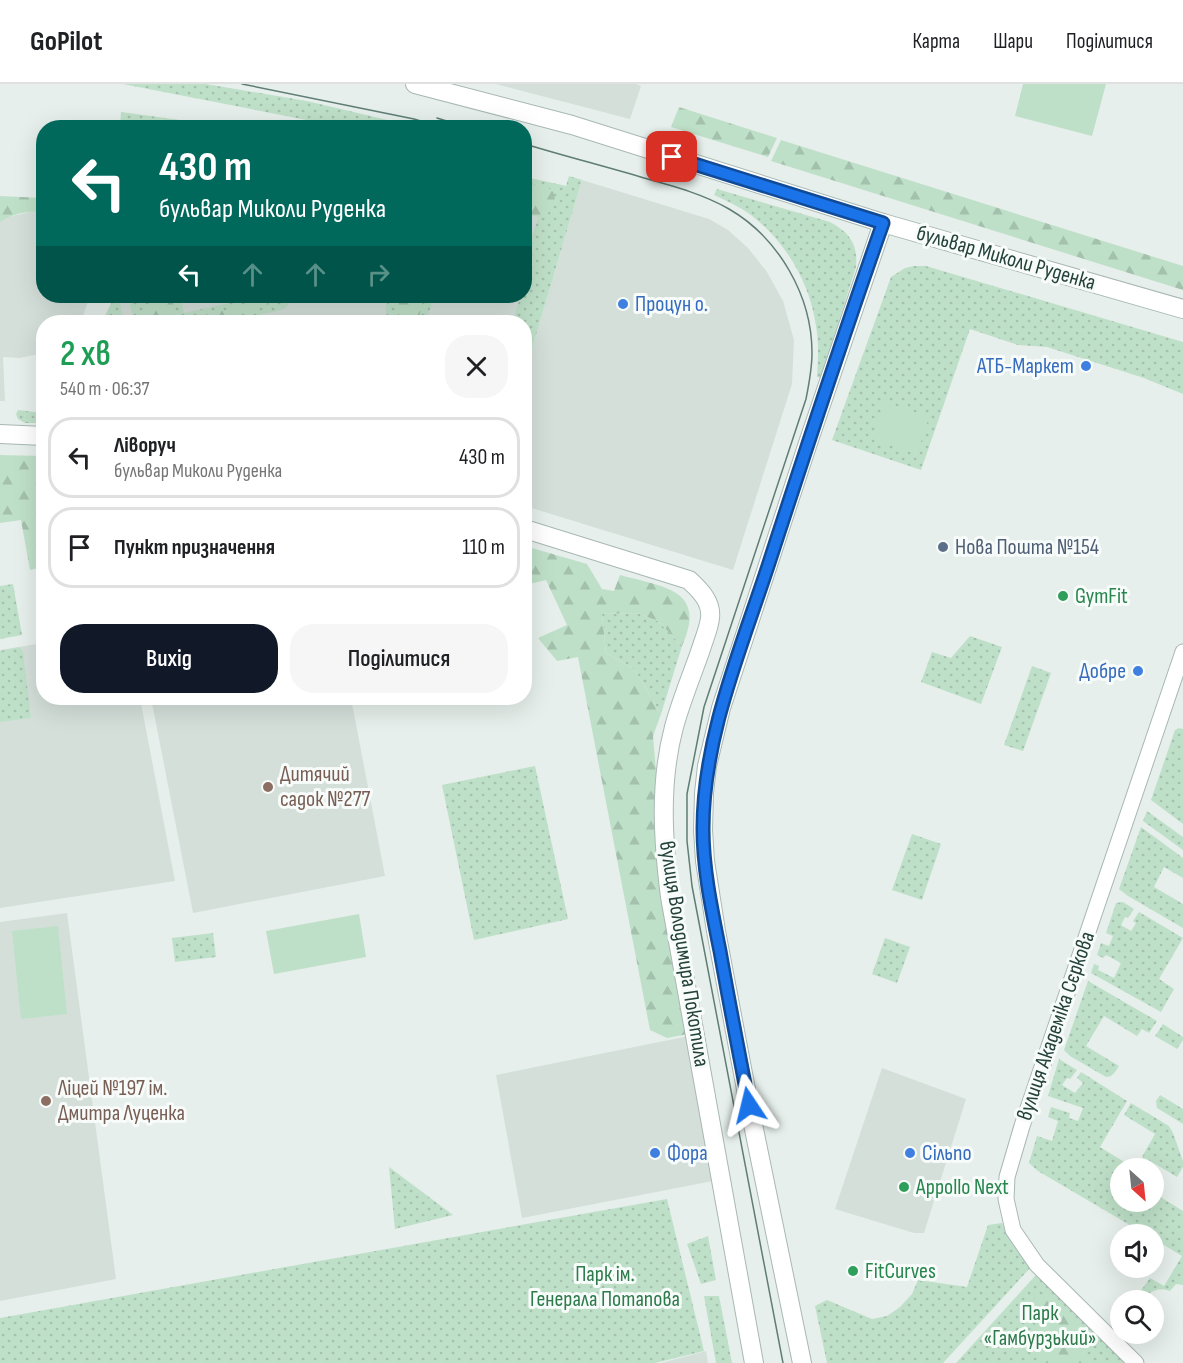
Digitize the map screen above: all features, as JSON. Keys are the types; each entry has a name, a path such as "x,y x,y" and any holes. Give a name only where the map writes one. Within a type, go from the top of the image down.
{"street":[{"name":"бульвар Миколи Руденка","path":"415,84 573,125 883,223 1183,309"},
{"name":"вулиця Володимира Покотила","path":"802,1363 716,931 705,861 704,793 707,766 721,708 883,223"},
{"path":"0,434 36,436"},
{"name":"вулиця Володимира Покотила","path":"532,531 689,580 704,595 710,608 710,619 674,726 669,749 665,784 665,854 670,897 754,1363"},
{"name":"вулиця Академіка Сєркова","path":"1136,1363 1037,1265 1013,1230 1006,1199 1007,1177 1022,1126 1183,652"}],"shaded area":[{"path":"496,84 636,84 641,86 630,119"},
{"path":"532,179 566,186 532,299"},
{"path":"582,180 709,219 728,230 748,248 767,272 783,301 794,340 792,384 733,570 532,508 532,348"},
{"path":"36,211 36,303 88,303 83,315 36,315 36,355 20,358 3,357 5,401 0,401 0,217"},
{"path":"112,303 531,303 527,315 106,315"},
{"path":"36,644 36,705 141,705 175,881 0,908 0,650"},
{"name":"Дитячий садок №277","path":"152,705 352,705 385,876 193,913"},
{"name":"Ліцей №197 ім. Дмитра Луценка","path":"67,913 116,1279 0,1301 0,922"},
{"path":"694,1035 718,1180 522,1218 496,1075"},
{"path":"882,1068 966,1099 924,1233 914,1233 835,1209"},
{"path":"706,1351 708,1363 661,1363"}],"green space":[{"path":"123,84 206,84 307,101 387,120 306,120"},
{"path":"1023,84 1106,84 1092,136 1015,116"},
{"path":"679,107 777,138 768,157 671,127"},
{"path":"121,112 180,120 120,120"},
{"path":"781,140 1183,266 1183,290 771,161"},
{"path":"569,176 582,180 532,348 532,315 515,315 518,303 532,303 532,236 542,206 532,202 532,179 566,186"},
{"path":"532,184 547,187 554,192 555,202 545,218 532,215"},
{"path":"717,189 830,222 843,230 851,240 856,252 856,267 821,378 817,377 818,339 813,310 794,264 764,226 742,209 714,195"},
{"path":"0,196 36,198 36,212 21,213 0,222"},
{"path":"926,266 1183,342 1183,394 1144,378 1047,347 1018,345 970,329 921,470 832,440 891,277 905,268"},
{"path":"112,303 120,303 122,315 106,315"},
{"path":"131,303 182,303 184,313 230,303 289,303 281,310 260,315 132,315"},
{"path":"159,303 173,303 174,309 180,315 142,315 144,309"},
{"path":"254,303 268,303 269,305 231,315 205,315"},
{"path":"387,303 432,303 428,315 387,315"},
{"path":"395,303 423,303 420,315 400,315 395,309"},
{"path":"884,402 929,417 917,454 872,438"},
{"path":"18,410 36,412 36,423 25,423 18,419 16,414"},
{"path":"0,455 36,456 36,569 30,570 21,520 0,523"},
{"path":"532,548 587,564 602,589 614,591 620,575 665,587 685,601 689,612 689,627 682,646 658,621 637,613 602,614 606,653 634,669 661,714 653,736 664,866 693,1033 667,1038 650,1030 578,657 557,661 538,638 567,625 546,580 532,583"},
{"path":"13,584 22,635 0,639 0,586"},
{"path":"637,613 658,621 682,646 661,714 634,669 606,653 602,614"},
{"path":"970,636 1002,647 981,704 921,682 932,652 951,658"},
{"path":"20,647 23,652 31,718 0,722 0,651"},
{"path":"1032,666 1051,673 1023,751 1004,745"},
{"path":"1183,729 1183,824 1151,800 1175,730"},
{"path":"535,766 568,919 474,940 442,785"},
{"path":"1147,811 1183,837 1183,850 1143,821"},
{"path":"1141,827 1183,858 1183,878 1164,867 1154,887 1183,904 1183,928 1119,889"},
{"path":"912,834 941,844 922,900 892,890"},
{"path":"1123,902 1134,909 1128,918 1125,917 1121,925 1131,931 1136,923 1133,921 1139,912 1183,938 1159,979 1174,989 1161,1012 1091,973 1094,964 1099,966 1098,970 1114,978 1121,963 1106,955 1103,958 1097,955 1101,943 1109,946 1113,936 1106,933 1116,903"},
{"path":"359,914 366,957 274,974 266,931"},
{"path":"58,926 67,1014 21,1019 12,931"},
{"path":"213,933 216,957 175,962 172,938"},
{"path":"885,938 910,947 897,983 872,974"},
{"path":"1088,981 1157,1021 1149,1033 1142,1029 1137,1036 1104,1016 1086,1046 1119,1066 1114,1074 1108,1077 1070,1056 1064,1050"},
{"path":"1163,1024 1183,1037 1177,1049 1155,1036"},
{"path":"1059,1059 1077,1070 1062,1085 1075,1093 1083,1083 1077,1078 1081,1072 1127,1101 1100,1147 1118,1158 1110,1158 1110,1212 1164,1212 1164,1199 1183,1211 1183,1285 1176,1284 1170,1291 1141,1290 1150,1278 1164,1286 1182,1256 1164,1245 1164,1224 1128,1224 1038,1171 1029,1163 1037,1136 1052,1141 1058,1121 1048,1117 1051,1107 1070,1113 1069,1118 1078,1121 1083,1108 1048,1096"},
{"path":"1160,1095 1183,1109 1183,1124 1157,1108 1156,1101"},
{"path":"1131,1103 1169,1126 1183,1161 1183,1167 1177,1177 1164,1169 1164,1158 1142,1157 1155,1134 1124,1115"},
{"path":"389,1167 453,1215 395,1229"},
{"name":"Парк ім. Генерала Потапова","path":"667,1199 704,1351 655,1363 0,1363 0,1318"},
{"path":"1002,1223 1010,1239 1031,1267 943,1363 827,1363 815,1306 827,1300 872,1319 887,1316 900,1307 912,1294 918,1280 967,1287 988,1225"},
{"path":"708,1236 716,1280 701,1284 687,1244"},
{"name":"Парк «Гамбурзький»","path":"1041,1274 1131,1363 956,1363 1035,1276"},
{"path":"704,1296 719,1296 732,1363 716,1363"},
{"path":"1049,1296 1091,1332 1076,1347 1089,1363 1039,1363 1029,1299"}],"tram line":[{"path":"242,84 417,120"},
{"path":"437,118 443,120"},
{"path":"532,146 677,187 729,209 747,221 777,252 799,290 806,311 812,353 806,399 704,707 687,794 687,841 692,886 783,1363"}],"place":[{"name":"Процун о.","path":"623,304"},
{"name":"АТБ-Маркет","path":"1086,366"},
{"name":"Нова Пошта №154","path":"943,547"},
{"name":"GymFit","path":"1063,596"},
{"name":"Добре","path":"1138,671"},
{"name":"Дитячий садок №277","path":"268,787"},
{"name":"Ліцей №197 ім. Дмитра Луценка","path":"46,1101"},
{"name":"Фора","path":"655,1153"},
{"name":"Сільпо","path":"910,1153"},
{"name":"Appollo Next","path":"904,1187"},
{"name":"FitCurves","path":"853,1271"}],"route":[{"path":"672,157 883,223 721,708 707,766 703,830 705,861 749,1105"}]}
